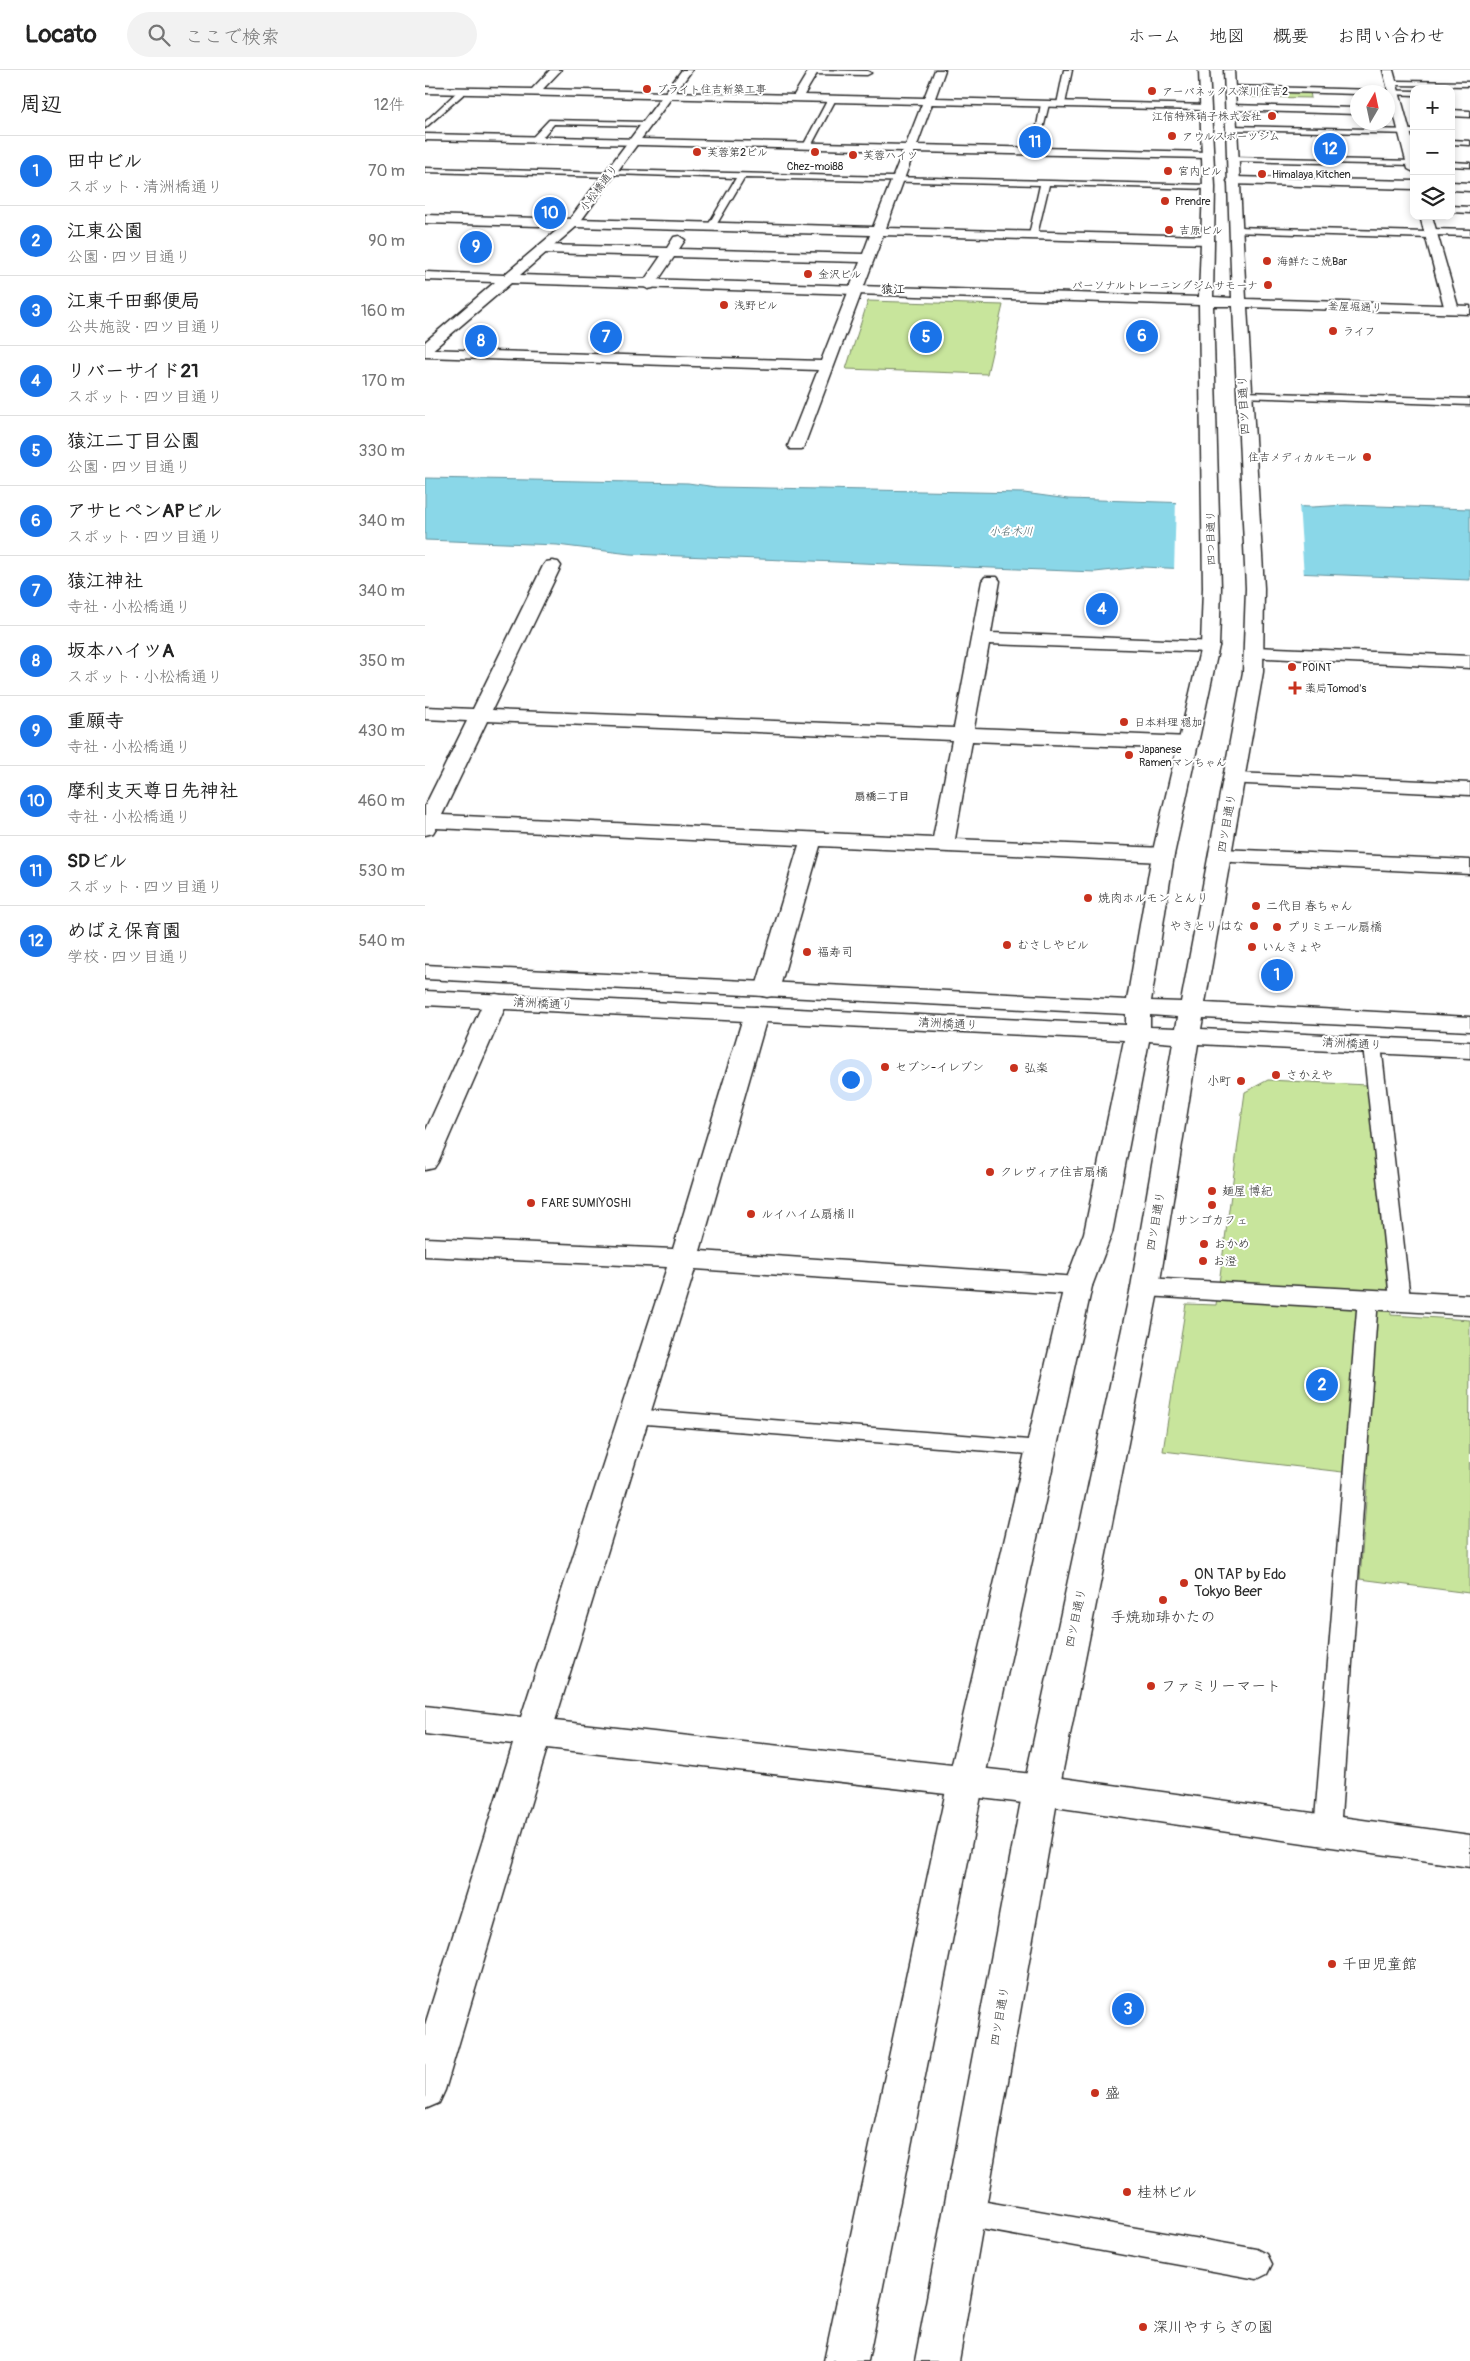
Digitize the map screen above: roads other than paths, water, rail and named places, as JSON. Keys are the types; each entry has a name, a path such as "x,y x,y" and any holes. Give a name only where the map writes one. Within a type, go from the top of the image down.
{"street":[{"path":"534,93 556,70"},
{"name":"小松橋通り","path":"425,349 573,223 687,70"},
{"path":"796,446 825,366 856,292 940,70"},
{"path":"1204,70 1209,187 1207,303"},
{"name":"四ツ目通り","path":"937,2361 1041,1790 1145,1287 1189,1023 1235,779 1254,653 1255,588 1243,396 1229,70"},
{"path":"1388,70 1392,85"},
{"path":"797,98 813,71"},
{"path":"425,90 1205,107"},
{"path":"1230,108 1350,111"},
{"path":"1395,112 1410,112"},
{"path":"1455,114 1470,114"},
{"path":"1395,116 1410,148"},
{"path":"425,137 1207,155"},
{"path":"1233,181 1410,186"},
{"path":"1455,186 1470,187"},
{"path":"425,219 1208,240"},
{"path":"1427,220 1452,310"},
{"path":"648,284 672,253 688,226"},
{"path":"543,249 869,258"},
{"name":"釜屋堀通り","path":"425,276 856,292 1470,310"},
{"name":"四つ目通り","path":"1207,303 1212,588 1210,646"},
{"path":"425,353 825,366"},
{"path":"552,566 426,823 1163,855"},
{"path":"943,845 965,734 991,581"},
{"path":"846,2361 966,1781 1078,1286 1098,1234 1138,1034 1138,1007 1163,855 1210,646 982,638"},
{"path":"1254,653 1470,662"},
{"path":"425,713 1189,743"},
{"path":"1235,779 1470,789"},
{"path":"425,2090 534,1732 684,1259 811,840"},
{"path":"1221,856 1470,867"},
{"name":"清洲橋通り","path":"425,972 1138,1034 1189,1023 1470,1024"},
{"name":"清洲橋通り","path":"425,998 496,1002 761,1002 1138,1007 1189,1023 1372,1045 1470,1050"},
{"path":"425,1162 496,1002"},
{"path":"425,1247 684,1259 1078,1286"},
{"path":"1145,1287 1400,1299 1470,1305"},
{"path":"425,1720 1041,1790 1470,1851"}],"lane":[{"path":"1061,104 1068,70"},
{"path":"813,71 867,73"},
{"path":"1395,87 1470,84"},
{"path":"1230,88 1350,87"},
{"path":"1395,88 1410,92"},
{"path":"425,126 463,91"},
{"path":"807,146 832,99"},
{"path":"1039,129 1045,104"},
{"path":"535,140 552,122 647,124"},
{"path":"1231,128 1410,150"},
{"path":"1455,142 1470,143"},
{"path":"1232,159 1410,150"},
{"path":"1455,164 1470,164"},
{"path":"425,170 742,175 1209,187"},
{"path":"711,227 742,175"},
{"path":"1033,235 1045,183"},
{"path":"1455,209 1470,210"},
{"path":"1235,230 1430,234 1470,233"},
{"path":"1243,396 1470,402"},
{"path":"1372,1045 1400,1299"},
{"path":"1327,1831 1368,1298"},
{"path":"633,1416 1041,1448"},
{"path":"964,2212 1257,2264"}],"water":[{"name":"小名木川","path":"425,478 688,483 716,487 1024,493 1068,499 1312,507 1346,505 1470,509 1470,580 1141,567 1095,572 630,554 557,545 425,540"}],"place":[{"name":"ブライト住吉新築工事","path":"647,89"},
{"name":"アーバネックス深川住吉2","path":"1152,91"},
{"name":"江信特殊硝子株式会社","path":"1272,116"},
{"name":"アウルスポーツジム","path":"1172,136"},
{"name":"SDビル","path":"1035,142"},
{"name":"めばえ保育園","path":"1330,149"},
{"name":"芙蓉第2ビル","path":"697,152"},
{"name":"Chez-moi88","path":"815,152"},
{"name":"芙蓉ハイツ","path":"853,155"},
{"name":"宮内ビル","path":"1168,171"},
{"name":"Himalaya Kitchen","path":"1262,174"},
{"name":"Prendre","path":"1165,201"},
{"name":"摩利支天尊日先神社","path":"550,213"},
{"name":"吉原ビル","path":"1169,230"},
{"name":"重願寺","path":"476,247"},
{"name":"海鮮たこ焼Bar","path":"1267,261"},
{"name":"金沢ビル","path":"808,274"},
{"name":"パーソナルトレーニングジムサモーナ","path":"1268,285"},
{"name":"浅野ビル","path":"724,305"},
{"name":"ライフ","path":"1333,331"},
{"name":"アサヒペンAPビル","path":"1142,336"},
{"name":"猿江神社","path":"606,337"},
{"name":"猿江二丁目公園","path":"926,337"},
{"name":"坂本ハイツA","path":"481,341"},
{"name":"住吉メディカルモール","path":"1367,457"},
{"name":"リバーサイド21","path":"1102,609"},
{"name":"POINT","path":"1292,667"},
{"name":"薬局Tomod's","path":"1295,688"},
{"name":"日本料理 穏加","path":"1124,722"},
{"name":"Japanese Ramenマンちゃん","path":"1129,755"},
{"name":"焼肉ホルモン とんり","path":"1088,898"},
{"name":"二代目 春ちゃん","path":"1256,906"},
{"name":"やきとり はな","path":"1254,926"},
{"name":"プリミエール扇橋","path":"1277,927"},
{"name":"むさしやビル","path":"1007,945"},
{"name":"いんきょや","path":"1252,947"},
{"name":"福寿司","path":"807,952"},
{"name":"田中ビル","path":"1277,975"},
{"name":"セブン-イレブン","path":"885,1067"},
{"name":"弘楽","path":"1014,1068"},
{"name":"さかえや","path":"1276,1075"},
{"name":"小町","path":"1241,1081"},
{"name":"クレヴィア住吉扇橋","path":"990,1172"},
{"name":"麺屋 博紀","path":"1212,1191"},
{"name":"FARE SUMIYOSHI","path":"531,1203"},
{"name":"サンゴカフェ","path":"1212,1205"},
{"name":"ルイハイ厶扇橋Ⅱ","path":"751,1214"},
{"name":"おかめ","path":"1204,1244"},
{"name":"お澄","path":"1203,1261"},
{"name":"江東公園","path":"1322,1385"},
{"name":"ON TAP by Edo Tokyo Beer","path":"1184,1583"},
{"name":"手焼珈琲かたの","path":"1163,1600"},
{"name":"ファミリーマート","path":"1151,1686"},
{"name":"千田児童館","path":"1332,1964"},
{"name":"江東千田郵便局","path":"1128,2009"},
{"name":"盛","path":"1095,2093"},
{"name":"桂林ビル","path":"1127,2192"},
{"name":"深川やすらぎの園","path":"1143,2327"}],"district":[{"name":"猿江","path":"893,289"},
{"name":"扇橋二丁目","path":"882,796"}]}
